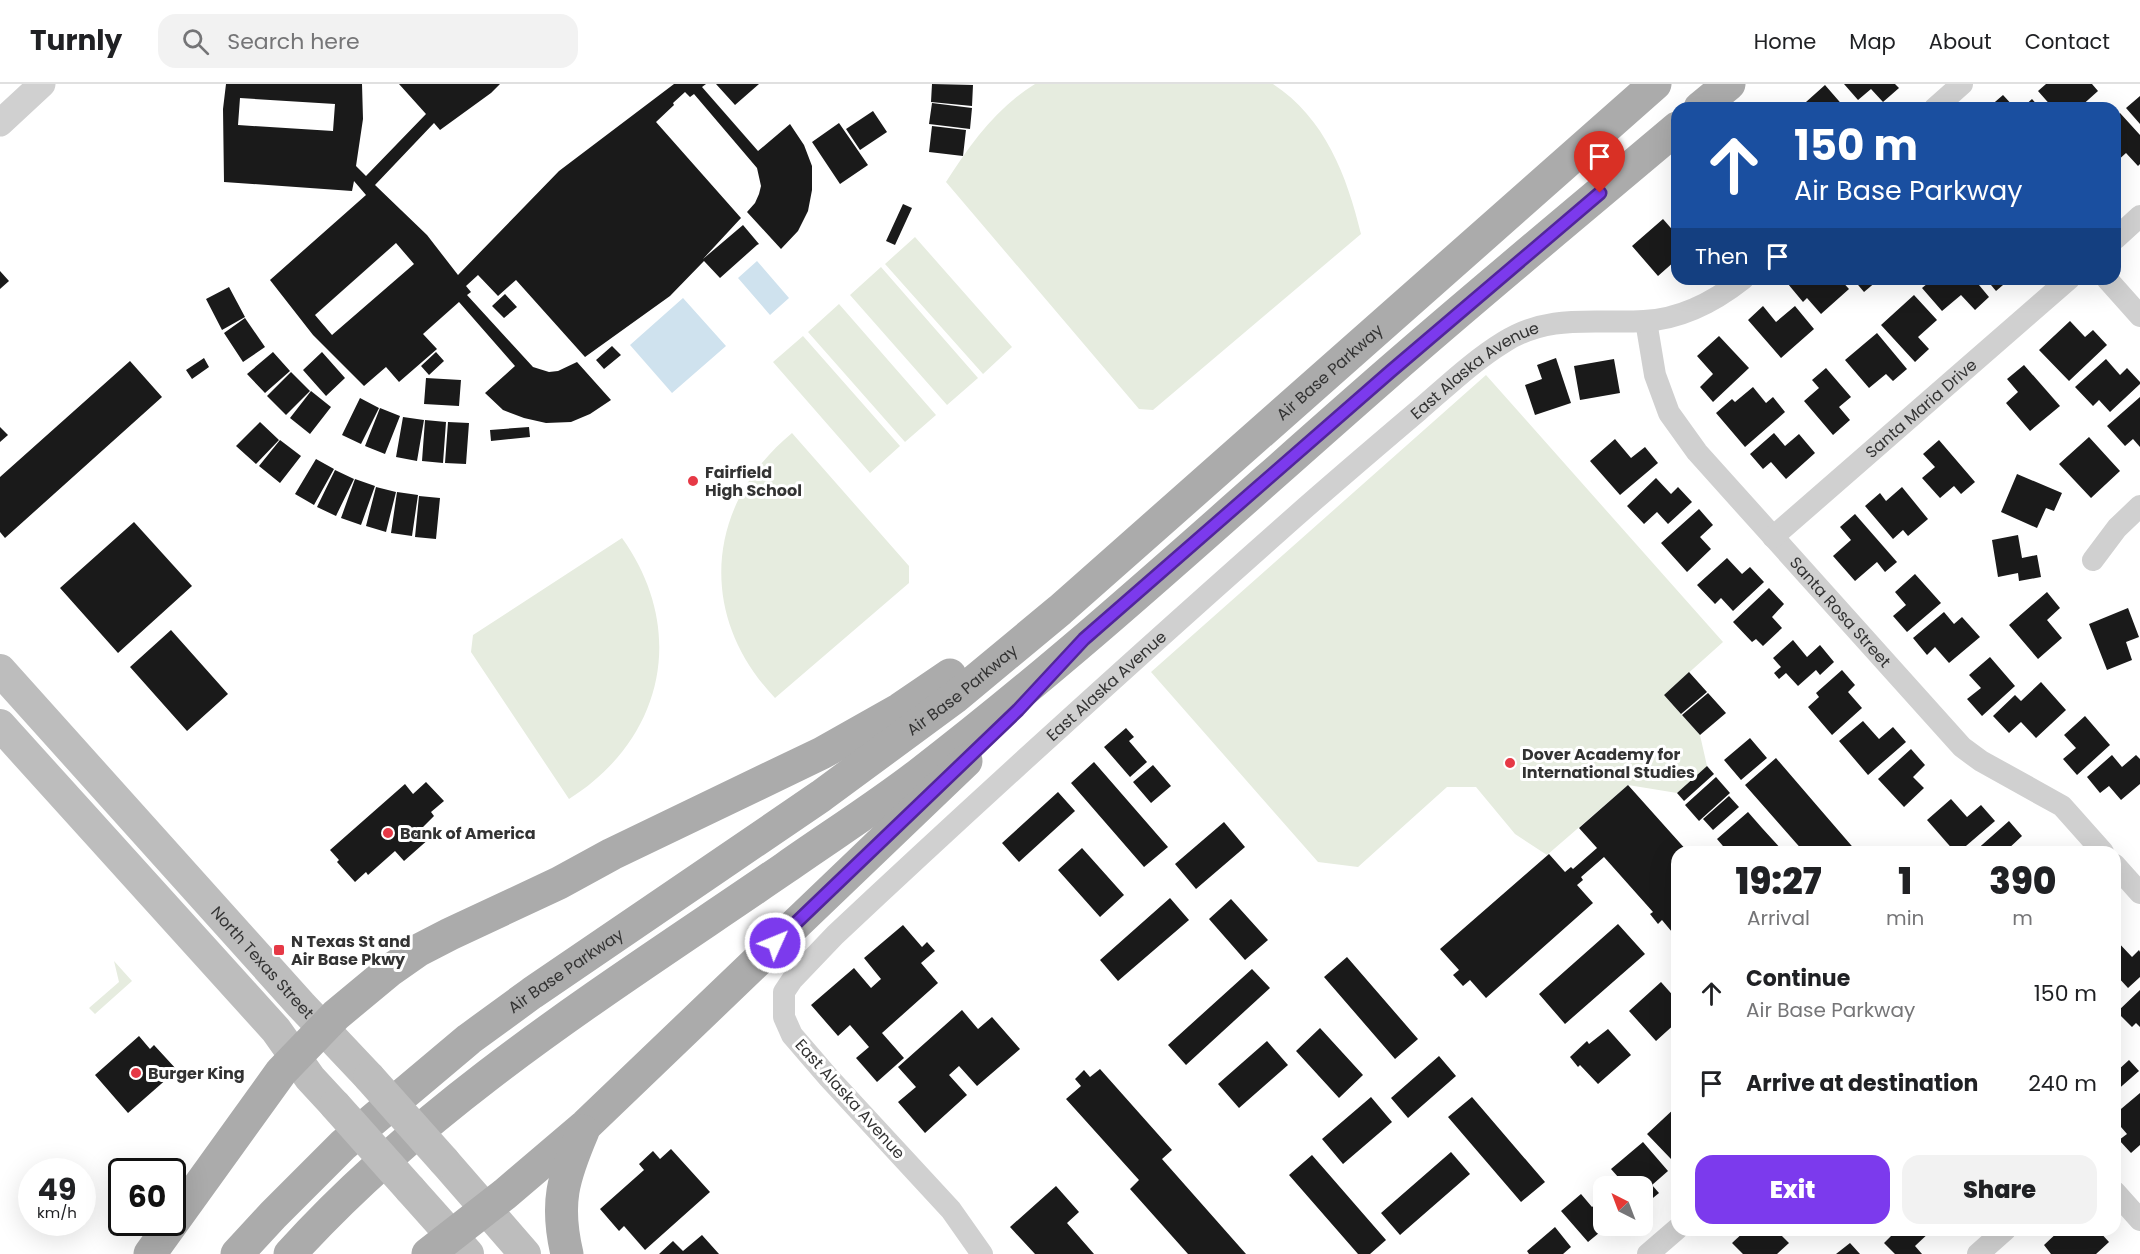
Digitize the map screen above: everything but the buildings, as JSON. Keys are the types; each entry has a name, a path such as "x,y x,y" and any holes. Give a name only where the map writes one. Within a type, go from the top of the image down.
{"main road":[{"name":"Air Base Parkway","path":"237,1254 343,1145 469,1039 532,993 821,796 954,698 1060,610 1655,84"},
{"path":"1707,102 1729,84"},
{"path":"290,1254 370,1174 494,1069 913,778 981,725 1671,133"},
{"path":"150,1254 281,1072 323,1029 389,971 419,950 822,753 900,709 978,655 1060,610"},
{"path":"0,725 276,1030 335,1106 410,1189 449,1248 486,1209 586,1125 1018,710 1084,639"},
{"name":"North Texas Street","path":"0,670 323,1029 369,1077 525,1254"},
{"path":"567,1254 562,1234 560,1209 563,1182 586,1125"}],"street":[{"path":"0,123 42,84"},
{"path":"1942,102 1962,84"},
{"path":"2121,233 2140,216"},
{"name":"East Alaska Avenue","path":"982,1254 951,1210 792,1035 784,1017 784,992 792,980 835,935 1121,670 1332,484 1472,365 1506,340 1551,322 1646,321 1687,313 1722,296 1736,285"},
{"name":"Santa Maria Drive","path":"1773,537 2062,285"},
{"path":"2112,285 2140,316"},
{"name":"Santa Rosa Street","path":"1646,321 1655,375 1669,413 1697,452 1962,747 1981,761 2062,807 2098,846"},
{"path":"2093,561 2116,528 2140,506"},
{"path":"2121,872 2140,893"},
{"path":"2121,1199 2140,1220"},
{"path":"1648,1254 1671,1234"},
{"path":"1978,1254 1998,1236"}],"shaded area":[{"path":"1035,84 1273,84 1307,114 1320,131 1341,170 1361,234 1153,410 1139,409 946,182 985,128 1008,104"},
{"path":"915,237 1012,347 983,374 885,264"},
{"path":"881,267 978,378 947,405 850,295"},
{"path":"839,304 936,415 905,442 808,332"},
{"path":"803,336 900,446 870,473 773,362"},
{"path":"1486,375 1723,642 1664,695 1700,735 1707,766 1677,793 1628,785 1547,855 1515,834 1476,787 1447,787 1358,867 1318,862 1151,672"},
{"path":"792,433 909,566 909,583 775,698 750,666 733,632 723,597 722,562 728,527 742,493 763,462"},
{"path":"622,538 643,573 655,609 659,645 656,680 645,714 627,746 601,774 569,799 471,652 473,635"},
{"path":"114,961 132,981 95,1014 89,1008 119,982"}],"water":[{"path":"757,261 789,298 770,315 738,278"},
{"path":"683,298 726,346 672,393 630,345"}],"place":[{"name":"Fairfield High School","path":"693,481"},
{"name":"Dover Academy for International Studies","path":"1510,763"},
{"name":"Bank of America","path":"388,833"},
{"name":"N Texas St and Air Base Pkwy","path":"279,950"},
{"name":"Burger King","path":"136,1073"}],"route":[{"path":"775,943 1018,710 1084,639 1391,371 1600,193"}]}
